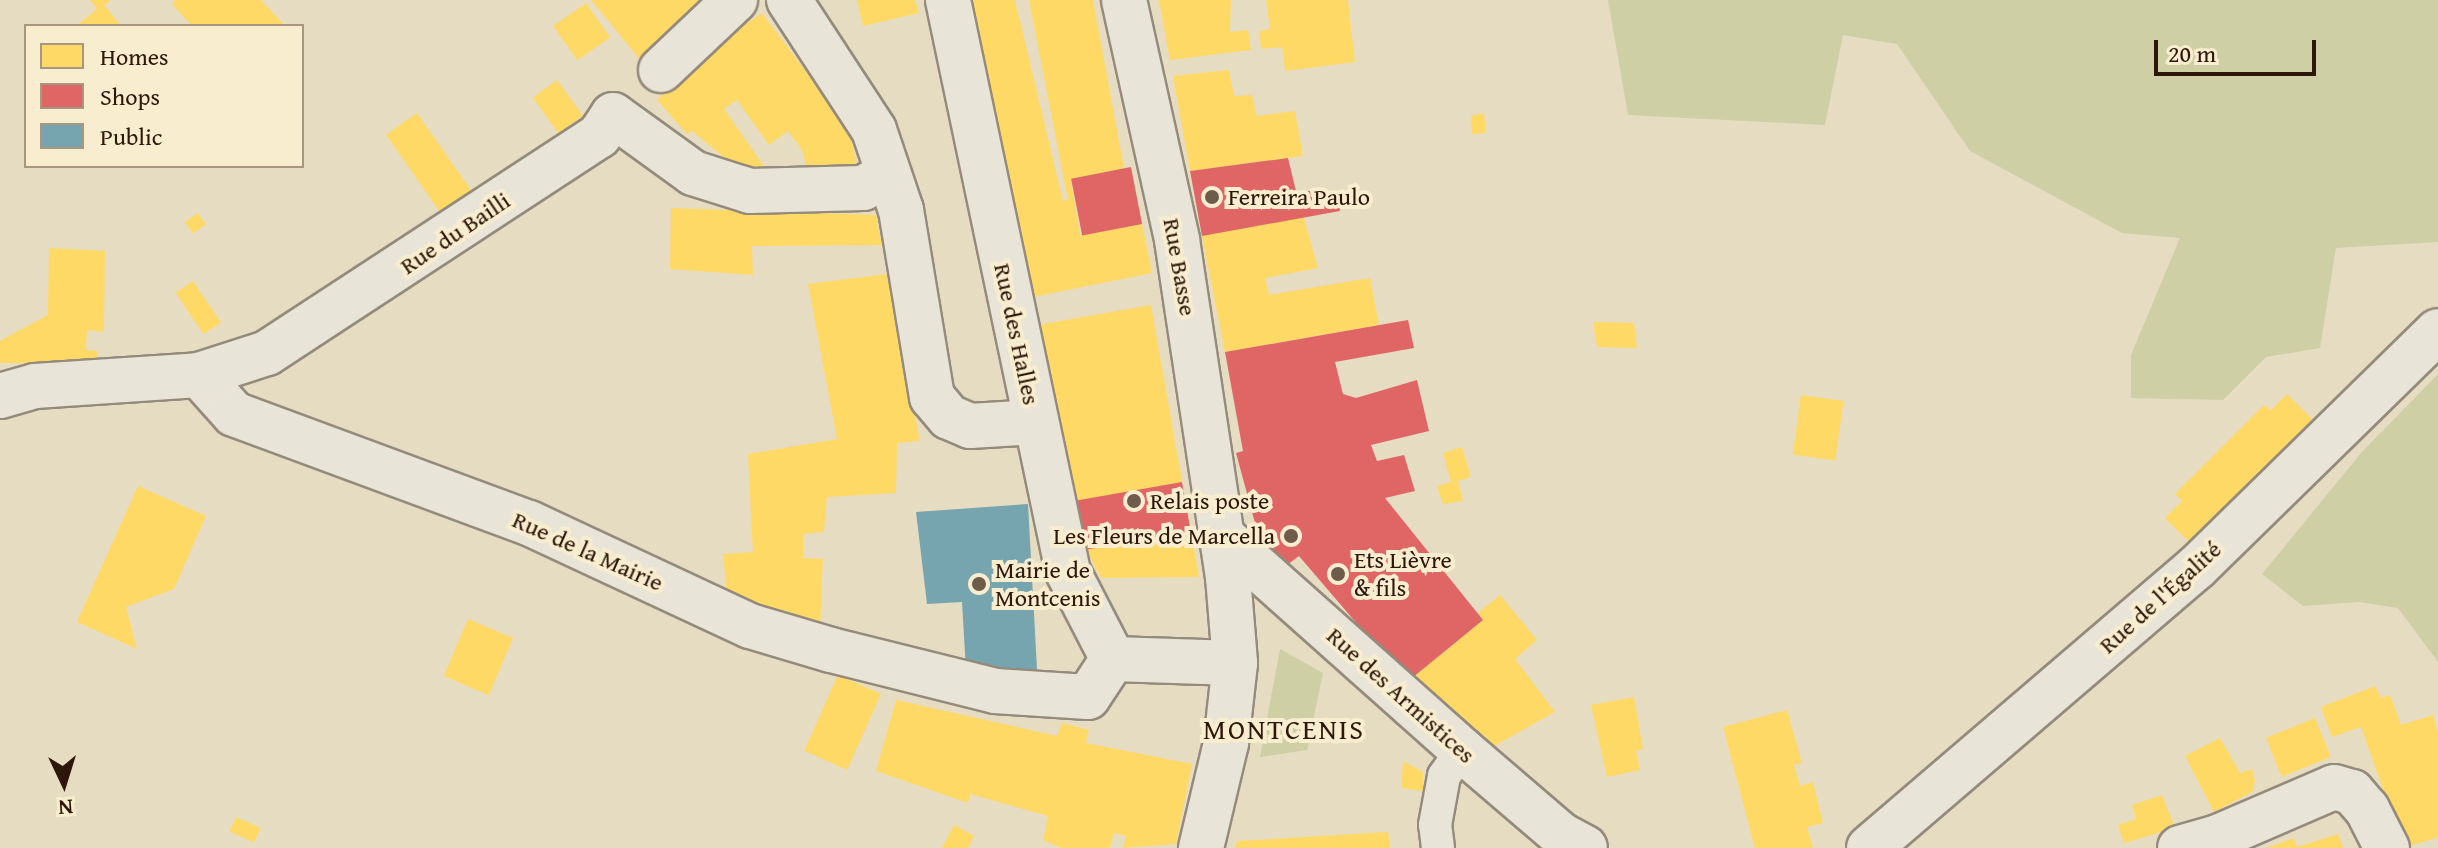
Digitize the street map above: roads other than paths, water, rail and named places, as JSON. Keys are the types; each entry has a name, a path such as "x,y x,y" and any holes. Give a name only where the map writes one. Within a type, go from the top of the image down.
{"street":[{"path":"661,70 735,0"},
{"path":"789,0 874,130 886,176 901,210 932,397 949,417 970,426 1036,422"},
{"name":"Rue des Halles","path":"948,0 1068,572 1113,659"},
{"name":"Rue Basse","path":"1124,0 1177,240 1222,536 1235,663 1226,743 1205,833"},
{"name":"Rue du Bailli","path":"0,396 35,386 199,375 267,353 330,316 599,136 613,115 693,173 750,191 863,188 886,176"},
{"name":"Rue de l'Égalité","path":"1869,848 2197,567 2438,331"},
{"name":"Rue de la Mairie","path":"199,375 234,414 529,523 750,626 995,691 1088,697 1113,659"},
{"name":"Rue des Armistices","path":"1222,536 1462,750 1561,835 1585,848"},
{"path":"1113,659 1235,663"},
{"path":"2180,848 2218,837 2334,787 2352,792 2367,809 2387,848"}],"lane":[{"path":"1438,848 1435,825 1444,776 1462,750"}],"place":[{"name":"Ferreira Paulo","path":"1212,197"},
{"name":"Relais poste","path":"1134,501"},
{"name":"Les Fleurs de Marcella","path":"1291,536"},
{"name":"Ets Lièvre & fils","path":"1338,574"},
{"name":"Mairie de Montcenis","path":"979,584"}],"district":[{"name":"MONTCENIS","path":"1284,729"}]}
